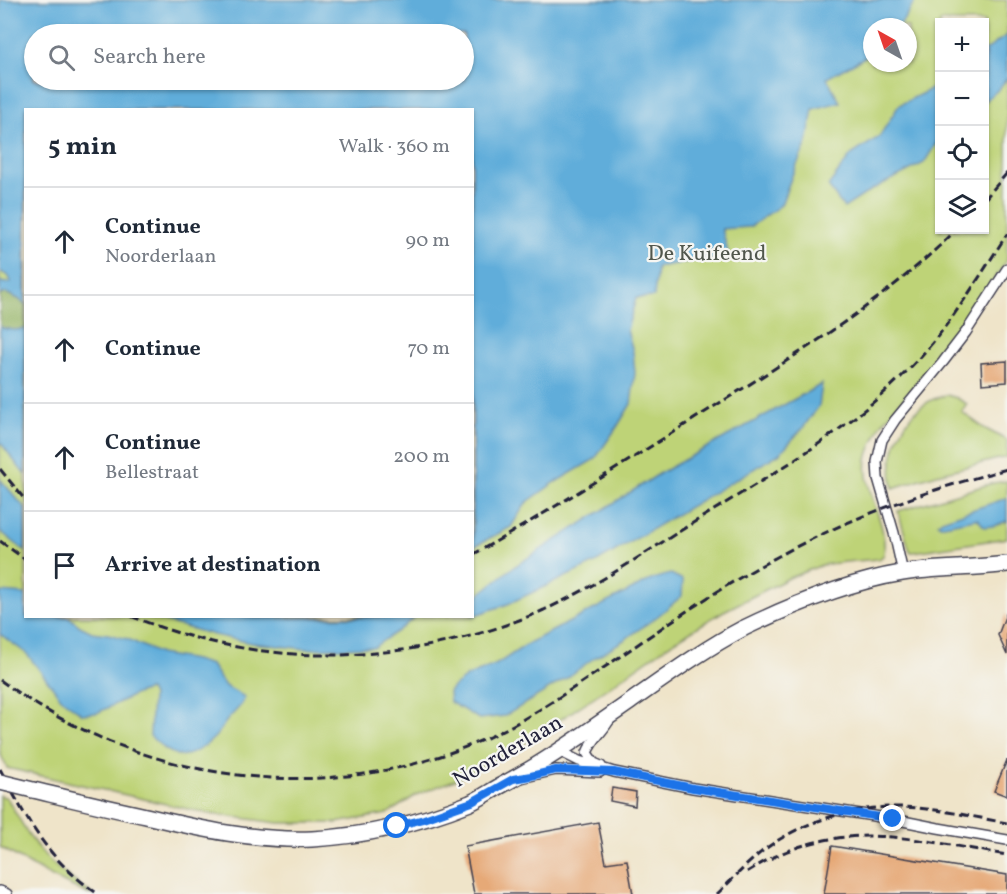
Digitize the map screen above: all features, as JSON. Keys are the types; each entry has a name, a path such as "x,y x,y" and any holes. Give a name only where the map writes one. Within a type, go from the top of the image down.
{"main road":[{"name":"Noorderlaan","path":"0,782 211,831 266,838 313,839 397,826 472,802 559,751 699,655 744,628 802,602 859,583 903,573 1007,564"}],"street":[{"path":"903,573 878,478 877,462 882,440 895,420 966,332 1007,269"},
{"path":"611,715 604,729 590,744 587,753 594,763 614,772"},
{"path":"559,751 579,761 614,772 693,788 893,819 1007,840"},
{"path":"513,779 556,770 614,772"},
{"path":"0,891 7,894"}],"green space":[{"name":"De Kuifeend","path":"0,0 1007,0 1007,260 963,328 881,425 873,442 866,471 882,530 884,555 879,559 822,565 789,578 722,612 670,644 522,745 460,778 418,794 387,814 336,823 278,823 210,814 7,768 0,753"},
{"path":"6,293 24,304 24,329 2,328 0,325 0,295"},
{"path":"947,395 967,404 962,412 984,428 1007,440 1007,457 937,474 893,488 892,458 902,430 910,417 921,407 933,399"},
{"path":"1007,481 1007,538 911,552 898,511"},
{"path":"0,795 7,798 31,838 46,857 92,894 50,876 0,847"}],"water":[{"path":"0,0 916,0 905,18 863,18 863,58 827,78 840,102 813,109 807,143 781,205 750,227 722,229 730,260 705,259 657,267 654,297 636,298 627,330 633,351 635,373 631,404 595,459 554,483 526,503 511,527 474,546 474,108 24,108 24,304 6,293 0,295 0,281 11,282 9,277 0,271"},
{"path":"1007,35 1007,78 989,98 989,72 989,48"},
{"path":"935,86 935,145 924,163 873,189 844,208 828,186 851,155 879,137 899,105"},
{"path":"0,325 2,328 24,329 24,474 0,442"},
{"path":"822,384 819,406 779,454 595,563 508,604 474,616 474,598 512,568 662,472"},
{"path":"0,479 24,507 24,550 0,531"},
{"path":"1007,498 1007,521 994,526 984,527 978,519 944,525 938,523 942,520"},
{"path":"671,574 683,580 682,596 624,640 505,716 479,719 450,702 449,692 468,676 497,664 529,643 652,579"},
{"path":"0,592 24,594 24,618 70,618 92,632 128,639 160,654 211,665 225,686 245,697 240,707 211,741 197,751 187,755 177,755 169,752 150,736 152,696 149,690 97,713 82,714 62,699 27,654 0,634"},
{"path":"152,618 414,618 374,647 306,649 252,643"}],"building":[{"path":"1007,361 1007,382 982,384 981,363"},
{"path":"1007,615 1007,655 998,635"},
{"path":"1007,760 1007,796 994,791"},
{"path":"612,788 636,792 635,806 610,801"},
{"path":"598,822 606,863 627,860 633,894 474,894 465,846"},
{"path":"832,846 1007,875 1007,894 824,894"}],"railway":[{"path":"989,194 1007,173"},
{"path":"474,554 588,486 802,351 897,282 952,234"},
{"path":"137,618 181,634 233,646 285,653 338,655 391,651 443,643 494,629 544,610 621,568 792,462 852,419 908,370 934,341 963,302 1007,234"},
{"path":"0,469 24,499"},
{"path":"0,680 58,717 120,745 184,765 250,776 318,778 384,770 450,753 513,725 564,694 728,585 803,543 888,506 1007,469"},
{"path":"0,541 24,559"},
{"path":"0,769 40,838 65,867 98,894"},
{"path":"717,894 768,847 798,829 832,816 867,809 902,807 942,811 1007,823"},
{"path":"747,872 780,854 812,843 843,837 906,838 1007,855"}],"route":[{"path":"397,826 472,802 513,779 556,770 614,772 693,788 763,797 893,819"}]}
